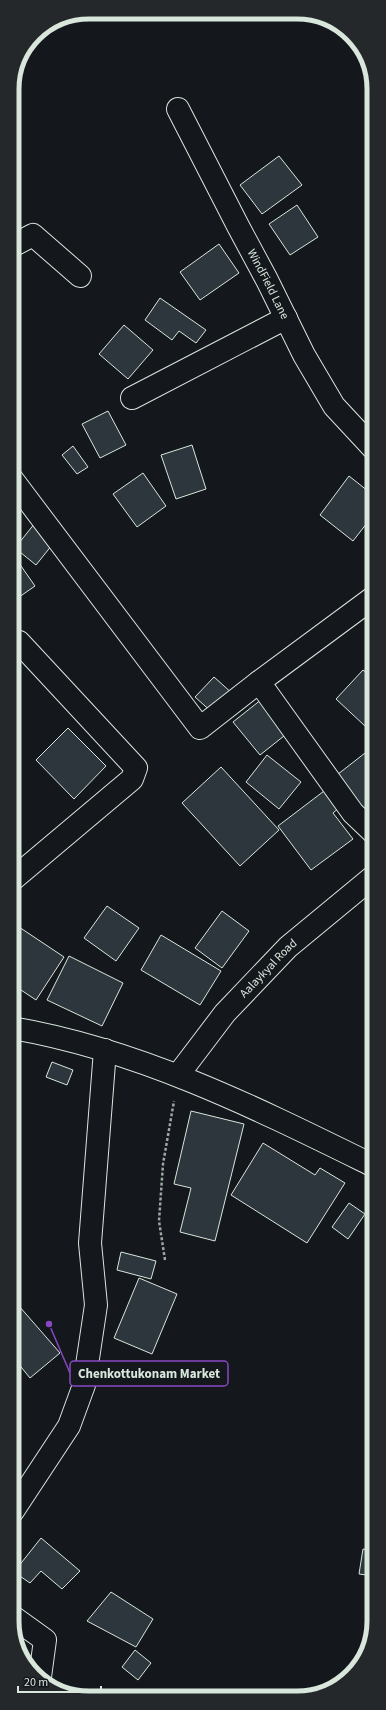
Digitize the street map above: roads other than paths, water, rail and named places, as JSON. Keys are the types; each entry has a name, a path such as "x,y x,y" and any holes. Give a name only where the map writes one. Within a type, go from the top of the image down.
{"street":[{"name":"WindField Lane","path":"178,109 304,355 334,406 367,441"},
{"path":"19,242 33,235 80,276"},
{"path":"132,398 286,318"},
{"path":"19,488 200,728 259,682 367,602"},
{"path":"19,642 136,768 132,779 19,874"},
{"path":"259,682 353,813 367,826"},
{"name":"Aalaykyal Road","path":"178,1075 225,1013 288,947 367,882"},
{"path":"19,1029 46,1034 105,1050 178,1075 293,1126 367,1163"},
{"path":"19,1502 69,1426 84,1385 96,1305 90,1243 105,1050"},
{"path":"19,1621 46,1640 41,1672"}],"place":[{"name":"Chenkottukonam Market","path":"49,1324"}]}
